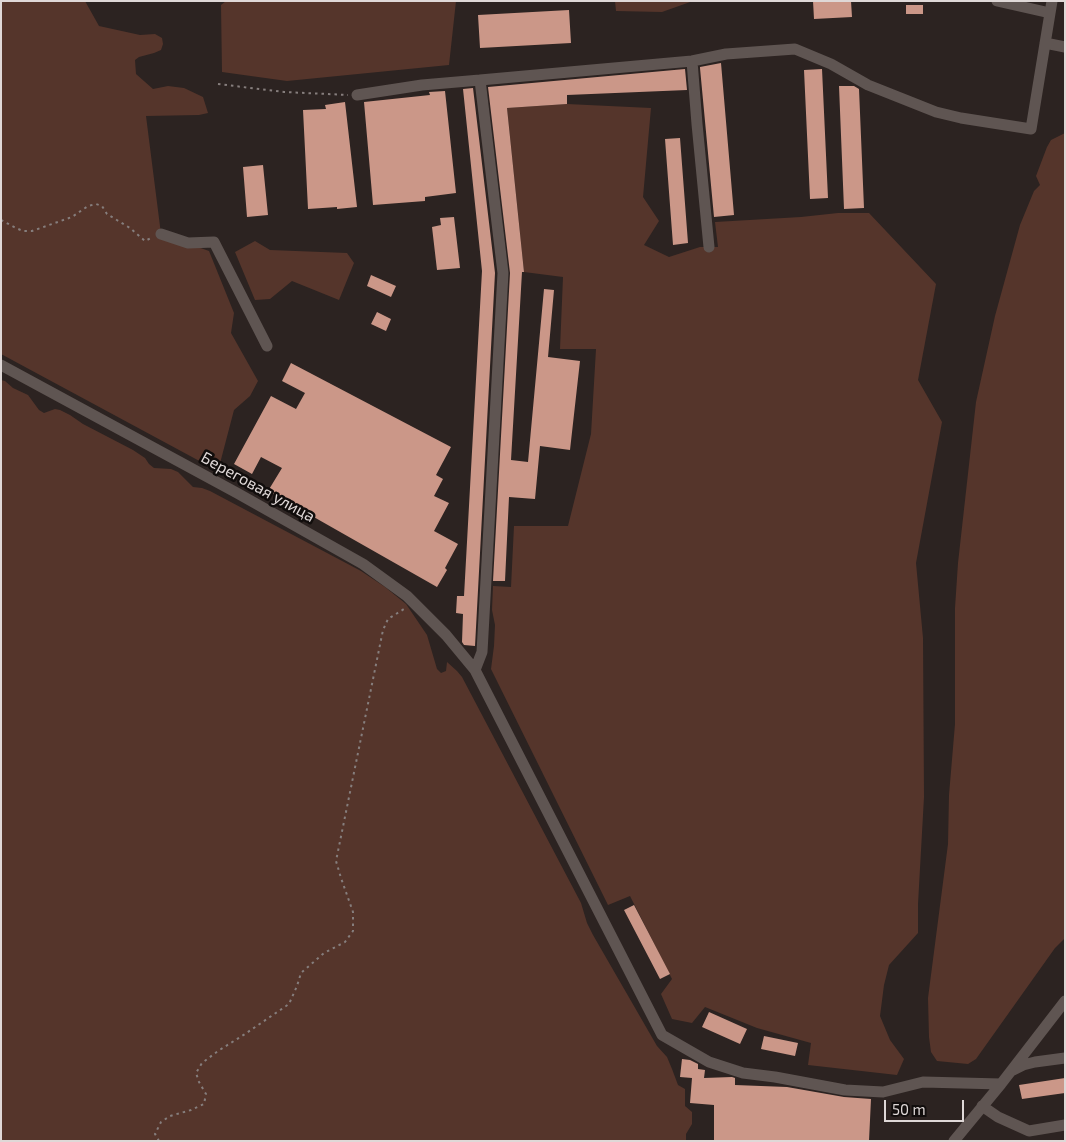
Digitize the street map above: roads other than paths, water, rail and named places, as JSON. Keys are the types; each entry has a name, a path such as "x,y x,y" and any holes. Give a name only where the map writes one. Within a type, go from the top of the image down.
{"street":[{"path":"997,1 1050,13"},
{"path":"357,95 422,85 692,61 726,54 795,49 831,64 868,85 936,112 961,118 1032,129 1052,1"},
{"path":"1045,43 1065,47"},
{"path":"692,61 709,248"},
{"path":"475,670 482,652 503,273 480,80"},
{"path":"162,234 188,243 214,242 267,346"},
{"name":"Береговая улица","path":"1,365 237,492 363,564 407,596 417,606 475,670 662,1035 709,1062 743,1073 845,1090 883,1092 923,1082 1000,1084"},
{"path":"954,1141 1065,1001"},
{"path":"1010,1072 1023,1065 1065,1058"},
{"path":"982,1106 998,1117 1029,1131 1065,1125"}]}
